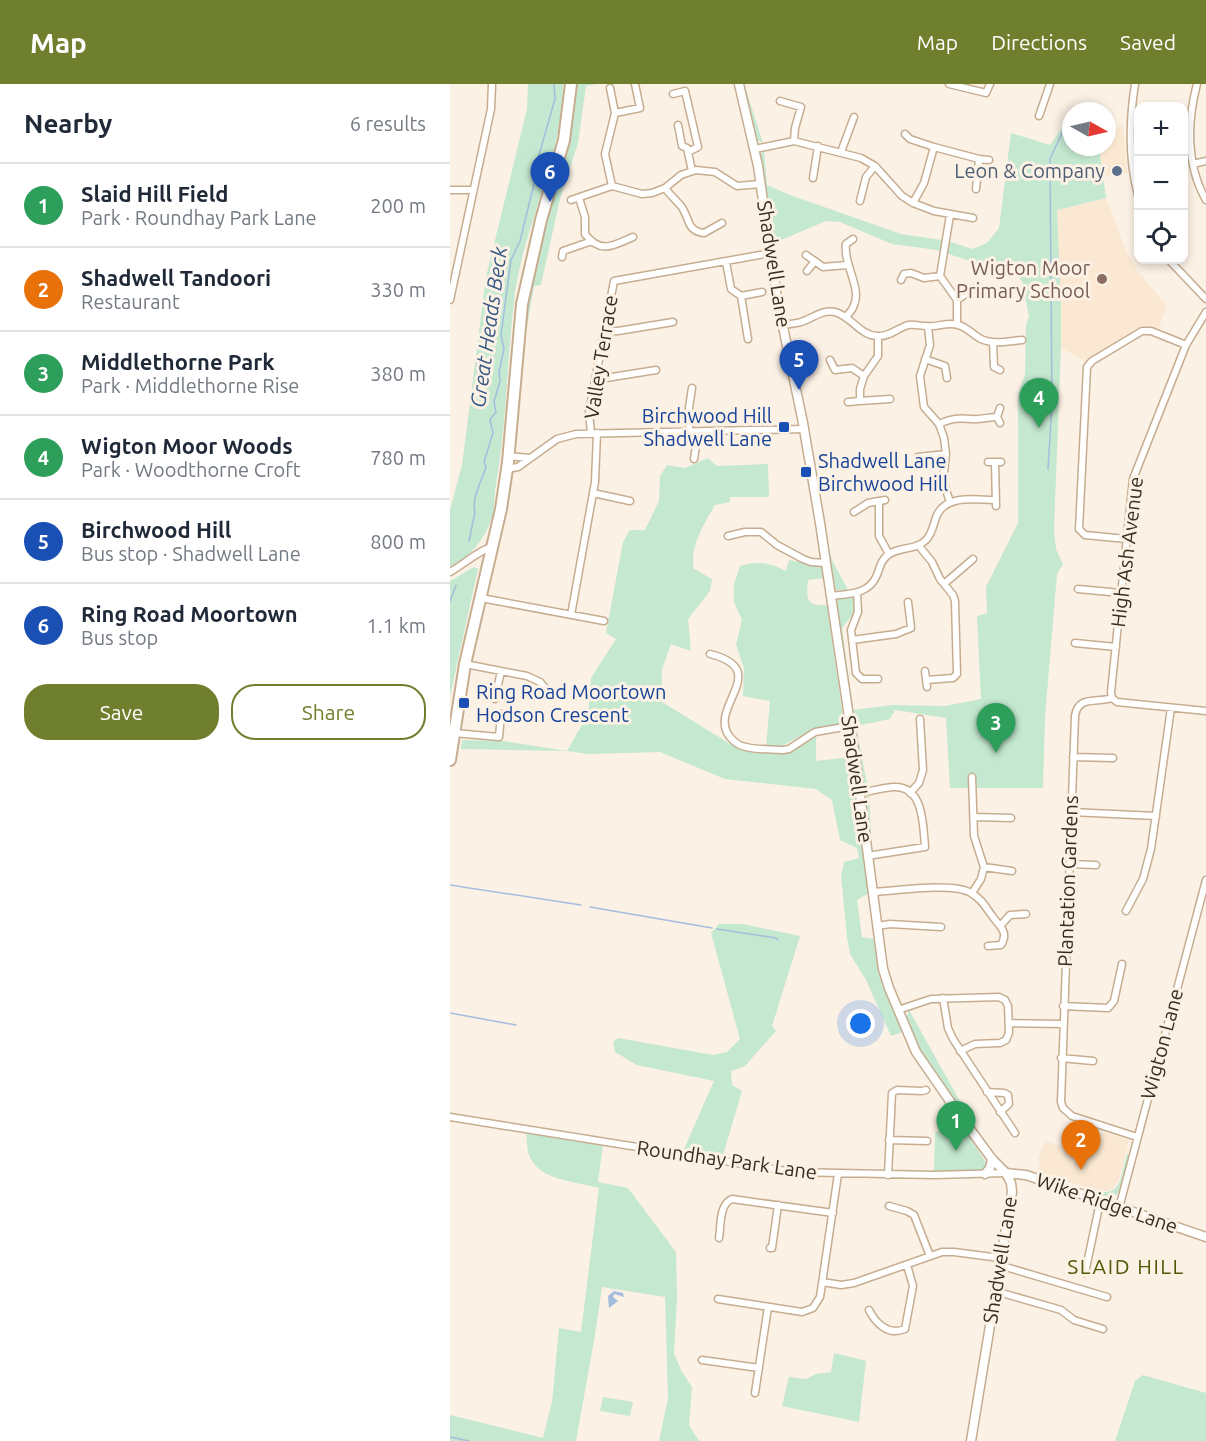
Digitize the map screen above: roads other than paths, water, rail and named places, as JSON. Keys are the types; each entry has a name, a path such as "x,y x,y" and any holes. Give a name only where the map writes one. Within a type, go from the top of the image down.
{"highway":[{"path":"450,760 465,664 492,548 507,469 522,304 540,220 564,140 571,84"}],"street":[{"path":"450,300 491,110 492,84"},
{"path":"615,113 640,108 635,84"},
{"name":"Shadwell Lane","path":"739,84 755,149 851,721 883,969 916,1052 992,1159 1006,1173 1011,1183 1012,1192 971,1441"},
{"path":"949,84 986,93 990,84"},
{"path":"1039,116 1050,84"},
{"path":"1134,180 1130,139 1136,84"},
{"path":"1197,84 1189,131 1193,164 1206,200"},
{"path":"610,88 615,113 605,154 612,186"},
{"path":"673,94 685,91 698,147 688,152"},
{"path":"780,101 801,106 809,112"},
{"path":"794,141 801,106"},
{"path":"841,152 854,117"},
{"path":"678,125 682,146 687,148 692,171"},
{"path":"905,134 910,139 934,147 989,160"},
{"path":"755,149 794,141 861,158 875,166 902,196 913,203 950,215 973,218"},
{"path":"813,178 818,146"},
{"path":"913,203 924,183 934,147"},
{"path":"976,189 979,159"},
{"path":"1193,164 1206,161"},
{"path":"860,201 866,177 875,166"},
{"path":"571,200 612,186 642,194 652,193 665,188 681,175 692,171 711,171 737,186 761,184"},
{"path":"665,188 683,209 694,231 704,233 722,223"},
{"path":"450,190 473,190"},
{"path":"579,198 585,217 585,234 592,241 608,247 633,237"},
{"path":"950,215 940,276 957,300 957,324"},
{"path":"683,233 690,227"},
{"path":"846,317 855,305 857,292 847,265 846,244 853,239"},
{"path":"562,257 563,251 572,250 592,241"},
{"path":"748,339 741,296 731,289 726,262 771,253"},
{"path":"806,255 823,267 847,265"},
{"path":"807,271 815,261"},
{"name":"Valley Terrace","path":"571,615 593,493 594,433 589,412 614,280 726,262"},
{"path":"1172,264 1206,299"},
{"path":"902,275 911,273 924,278 940,276"},
{"path":"957,300 974,288 1001,293"},
{"path":"741,296 762,292"},
{"path":"783,325 802,322 825,312 836,312 846,317 862,331 878,336 893,333 908,325 918,324 928,327 957,324 970,330 981,339 993,342 1022,340"},
{"name":"High Ash Avenue","path":"1112,698 1132,479 1186,345 1206,312"},
{"path":"605,331 674,322"},
{"path":"928,327 930,345 920,376 924,407 939,424 944,438 946,454 943,481 950,502"},
{"path":"1126,539 1085,535 1079,529 1087,368 1092,361 1142,331 1151,331 1186,345"},
{"path":"860,401 860,388 864,376 878,356 878,336"},
{"path":"988,373 997,368 993,342"},
{"path":"925,358 945,366 953,364"},
{"path":"830,360 833,373 852,368 864,376"},
{"path":"945,366 947,378"},
{"path":"596,377 606,378 656,370"},
{"path":"689,432 690,390"},
{"path":"848,402 890,399"},
{"path":"939,424 951,418 962,417 999,420 1000,408"},
{"path":"507,469 518,467 557,439 594,433 803,429"},
{"path":"694,459 698,432"},
{"path":"918,457 946,454"},
{"path":"508,456 529,458"},
{"path":"830,596 857,592 872,584 882,562 889,554 919,546 931,533 938,513 950,502 964,500 996,503 995,462"},
{"path":"593,493 630,501"},
{"path":"854,512 868,503 882,500 879,536 889,554"},
{"path":"728,536 745,532 761,532 777,545 803,559 825,563"},
{"path":"919,546 932,562 955,601 957,674 954,678 926,684 925,671"},
{"path":"450,572 481,551 492,548"},
{"path":"476,556 489,561"},
{"path":"944,584 973,559"},
{"path":"1078,589 1121,593"},
{"path":"857,592 858,612 852,624 852,640 858,676 865,680 878,679"},
{"path":"481,598 604,621"},
{"path":"852,640 896,634 911,628 908,602"},
{"path":"1075,643 1116,647"},
{"path":"710,654 732,662 736,669 738,683 728,706 724,724 730,737 743,747 783,750 815,732 851,721"},
{"path":"465,664 534,678 551,695"},
{"path":"495,699 501,670"},
{"name":"Plantation Gardens","path":"1137,1137 1072,1116 1067,1113 1061,1102 1076,709 1086,700 1112,698 1117,702 1206,711"},
{"path":"1126,911 1143,879 1151,849 1171,708"},
{"path":"453,733 499,737 501,714"},
{"path":"910,792 919,783 923,770 920,719"},
{"path":"1073,757 1113,758"},
{"path":"972,777 974,836 984,867 981,879 972,893"},
{"path":"860,793 894,787 910,792 921,809 925,847 867,856"},
{"path":"1071,812 1156,816"},
{"path":"975,817 1011,818"},
{"path":"1069,864 1096,865"},
{"path":"984,867 1012,871"},
{"name":"Wigton Lane","path":"1119,1208 1206,880"},
{"path":"873,892 942,887 972,893 982,901 1005,933 1004,947 988,946"},
{"path":"1001,925 1010,915 1026,914"},
{"path":"877,926 890,924 941,927"},
{"path":"1064,1006 1105,1009 1110,1006 1122,964"},
{"path":"898,1010 920,1002 943,998 1002,998 1008,1006 1008,1036 1003,1042 975,1044 960,1051"},
{"path":"943,998 948,1028 960,1051 1015,1133"},
{"path":"1009,1023 1063,1024"},
{"path":"1062,1058 1093,1061"},
{"path":"888,1175 892,1093 897,1090 926,1090"},
{"path":"987,1092 1004,1093 1009,1097 1009,1104 1000,1112"},
{"name":"Roundhay Park Lane","path":"450,1117 793,1172 888,1175 1006,1173"},
{"path":"889,1140 927,1141"},
{"path":"986,1174 992,1159"},
{"name":"Wike Ridge Lane","path":"1006,1173 1026,1175 1206,1237"},
{"path":"718,1299 802,1312 808,1311 818,1303 838,1174"},
{"path":"720,1238 724,1206 729,1199 833,1213"},
{"path":"1085,1273 1100,1202"},
{"path":"770,1248 772,1248 778,1205"},
{"path":"889,1206 907,1210 914,1215 930,1256"},
{"path":"822,1282 848,1285 930,1256 954,1252 1000,1262 1107,1297"},
{"path":"869,1310 882,1327 899,1332 905,1329 913,1287 907,1265"},
{"path":"995,1292 1061,1310 1074,1320 1103,1329"},
{"path":"755,1394 768,1307"},
{"path":"702,1359 759,1368"}],"water":[{"path":"614,1291 623,1293 624,1297 614,1294 613,1297 618,1301 609,1308 608,1296"}],"waterway":[{"name":"Great Heads Beck","path":"469,541 476,495 486,467 484,462 493,433 490,420 496,412 494,402 500,381 499,372 504,349 501,335 511,260 520,241 535,180 533,176 555,99 554,84"},
{"path":"1048,469 1052,404 1050,159 1062,133"},
{"name":"Great Heads Beck","path":"450,602 456,585"},
{"path":"450,885 581,905"},
{"path":"590,907 712,928"},
{"path":"717,929 778,940"},
{"path":"450,1013 516,1025"},
{"path":"450,1437 469,1441"}],"place":[{"name":"Leon & Company","path":"1117,171"},
{"name":"Ring Road Moortown","path":"550,202"},
{"name":"Wigton Moor Primary School","path":"1102,279"},
{"name":"Birchwood Hill","path":"799,390"},
{"name":"Birchwood Hill Shadwell Lane","path":"784,427"},
{"name":"Wigton Moor Woods","path":"1039,428"},
{"name":"Shadwell Lane Birchwood Hill","path":"806,472"},
{"name":"Ring Road Moortown Hodson Crescent","path":"464,703"},
{"name":"Middlethorne Park","path":"996,753"},
{"name":"Slaid Hill Field","path":"956,1151"},
{"name":"Shadwell Tandoori","path":"1081,1170"}],"district":[{"name":"SLAID HILL","path":"1126,1267"}]}
